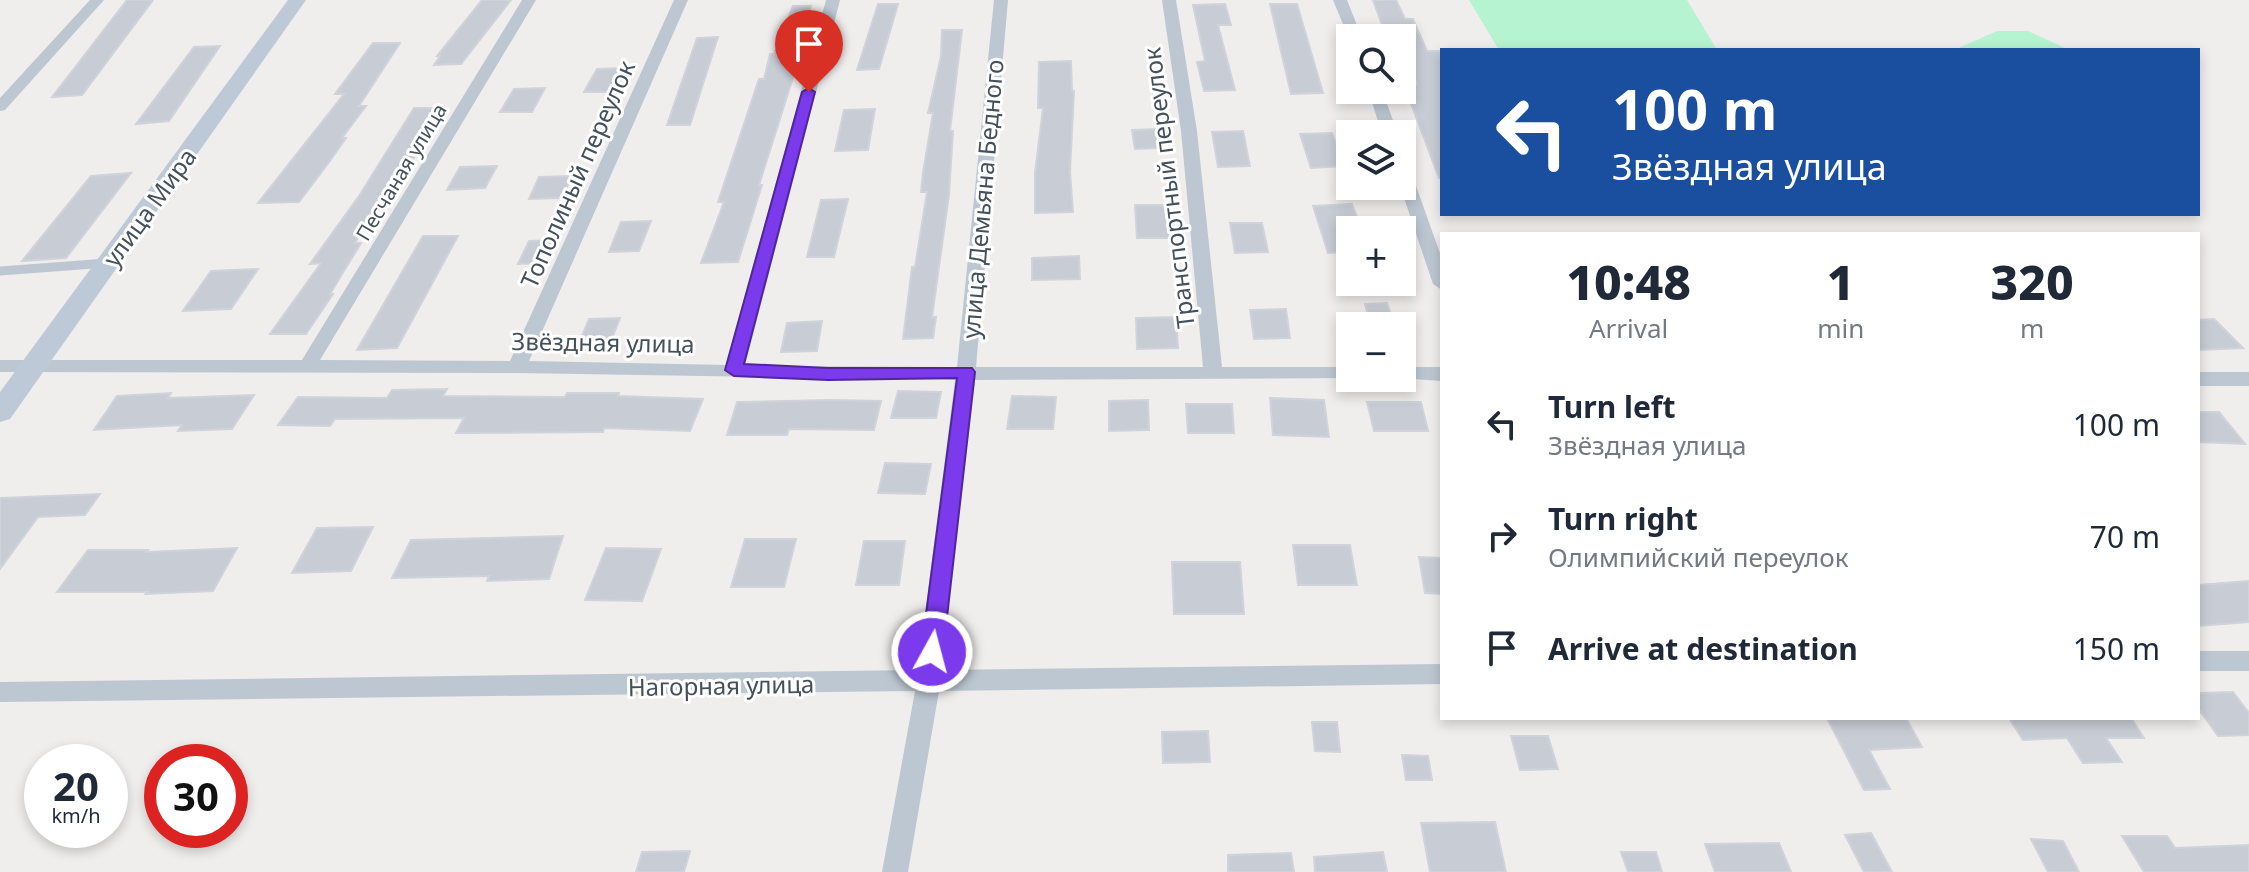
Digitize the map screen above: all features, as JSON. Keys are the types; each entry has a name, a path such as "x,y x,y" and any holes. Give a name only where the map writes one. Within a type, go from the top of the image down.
{"main road":[{"name":"улица Мира","path":"0,412 297,0"}],"street":[{"path":"0,107 97,0"},
{"name":"Песчаная улица","path":"308,365 529,0"},
{"name":"Тополиный переулок","path":"517,367 681,0"},
{"path":"734,370 833,0"},
{"name":"улица Демьяна Бедного","path":"895,872 928,683 966,372 1001,0"},
{"name":"Транспортный переулок","path":"1169,0 1189,131 1213,371"},
{"path":"1340,0 1349,24"},
{"path":"1413,200 1440,278"},
{"name":"Звёздная улица","path":"0,366 37,363 517,367 828,374 1336,373"},
{"path":"1416,373 1440,374"},
{"path":"2200,379 2249,379"},
{"path":"2200,661 2249,661"},
{"name":"Нагорная улица","path":"0,692 928,683 1440,674"}],"lane":[{"path":"0,271 109,263"}],"green space":[{"path":"1469,0 1687,0 1716,48 1498,48"},
{"path":"1997,31 2028,31 2065,48 1959,48"}],"building":[{"path":"127,0 153,0 82,95 52,97"},
{"path":"482,0 511,0 461,64 434,65 440,56 437,56"},
{"path":"1373,0 1396,0 1405,19 1413,19 1415,24 1382,24"},
{"path":"878,4 898,4 879,69 857,70"},
{"path":"1225,4 1231,25 1218,25 1235,90 1204,91 1197,62 1205,61 1193,5"},
{"path":"1270,4 1297,4 1323,93 1291,94"},
{"path":"793,6 811,6 797,65 738,262 701,263 724,202 718,202 759,79 764,79 770,54 774,54"},
{"path":"1416,26 1427,51 1440,51 1440,178 1411,104 1416,104"},
{"path":"942,30 962,30 950,131 953,131 949,195 932,317 936,317 933,338 903,339 912,267 915,267 927,192 921,192 933,113 928,113 941,56"},
{"path":"718,37 690,125 667,125 697,38"},
{"path":"373,43 400,43 359,106 366,106 342,138 346,138 330,161 299,202 258,203 344,94 335,94"},
{"path":"220,46 169,121 136,124 194,47"},
{"path":"1071,61 1074,91 1070,172 1073,212 1035,213 1035,173 1043,108 1038,108 1039,62"},
{"path":"626,68 614,92 584,92 597,69"},
{"path":"545,88 532,112 500,112 514,89"},
{"path":"414,108 444,108 409,166 400,166 355,243 361,243 330,294 333,294 306,334 270,334 321,263 310,264 359,196"},
{"path":"875,109 868,150 835,151 844,110"},
{"path":"1159,129 1161,148 1135,149 1132,130"},
{"path":"1243,131 1250,166 1218,167 1212,132"},
{"path":"1332,133 1336,144 1336,166 1311,168 1300,134"},
{"path":"497,166 485,188 447,190 460,167"},
{"path":"131,173 66,258 22,261 91,176"},
{"path":"572,176 562,198 529,199 539,177"},
{"path":"848,199 834,257 807,257 821,200"},
{"path":"1352,204 1357,216 1336,216 1336,253 1328,253 1313,206"},
{"path":"1135,205 1169,205 1171,238 1137,238"},
{"path":"651,221 639,251 609,252 621,222"},
{"path":"1230,223 1262,223 1268,252 1235,253"},
{"path":"423,236 458,236 397,348 357,350"},
{"path":"554,240 543,263 518,264 529,241"},
{"path":"1079,256 1080,279 1032,280 1032,258"},
{"path":"258,269 231,309 183,311 211,271"},
{"path":"1387,303 1390,312 1367,312 1365,304"},
{"path":"1286,309 1290,338 1254,339 1250,310"},
{"path":"1176,317 1178,348 1137,349 1136,318"},
{"path":"620,318 608,349 576,350 589,319"},
{"path":"2214,319 2243,348 2200,350 2200,320"},
{"path":"822,321 817,351 781,352 787,323"},
{"path":"447,389 443,396 565,397 567,393 619,393 618,396 703,399 690,431 604,428 603,432 456,433 464,418 335,419 330,426 278,425 298,397 387,398 392,390"},
{"path":"898,391 941,392 936,418 891,418"},
{"path":"171,393 168,398 254,395 232,429 178,431 182,425 94,430 117,396"},
{"path":"1012,396 1056,397 1053,429 1007,429"},
{"path":"1270,398 1324,400 1329,437 1273,435"},
{"path":"1148,400 1149,430 1109,431 1109,401"},
{"path":"881,401 874,430 789,429 787,435 727,435 737,402"},
{"path":"1367,402 1421,402 1428,431 1374,431"},
{"path":"1186,404 1232,404 1234,433 1188,433"},
{"path":"2200,412 2219,412 2245,444 2200,442"},
{"path":"885,463 931,464 925,494 878,493"},
{"path":"100,494 85,515 38,517 0,569 0,498"},
{"path":"373,527 351,571 292,573 317,528"},
{"path":"563,536 549,579 487,581 489,576 392,578 411,540"},
{"path":"745,539 796,539 784,587 731,587"},
{"path":"864,541 905,541 899,585 856,585"},
{"path":"1293,545 1350,545 1357,585 1298,585"},
{"path":"237,548 213,591 146,594 148,592 57,592 88,550 148,550 146,552"},
{"path":"606,548 661,549 642,601 585,600"},
{"path":"1419,557 1440,558 1440,594 1425,593"},
{"path":"1172,562 1240,562 1244,614 1174,614"},
{"path":"2249,581 2249,622 2200,626 2200,585"},
{"path":"2233,692 2249,713 2249,735 2218,736 2200,711 2200,693"},
{"path":"1828,720 1907,720 1922,747 1869,750 1890,789 1864,790"},
{"path":"2010,720 2132,720 2144,738 2106,738 2122,762 2083,763 2067,738 2023,740"},
{"path":"1312,722 1337,722 1340,752 1315,751"},
{"path":"1208,731 1210,762 1163,763 1162,732"},
{"path":"1511,736 1548,736 1558,769 1520,770"},
{"path":"1402,755 1428,756 1432,780 1406,780"},
{"path":"1495,822 1506,872 1430,872 1421,823"},
{"path":"1871,833 1892,872 1864,872 1845,835"},
{"path":"2122,836 2167,836 2175,848 2249,845 2249,872 2144,872"},
{"path":"2031,839 2063,841 2079,872 2048,872"},
{"path":"1779,843 1791,872 1715,872 1705,844"},
{"path":"690,851 684,872 636,872 642,852"},
{"path":"1383,852 1387,872 1315,872 1314,857"},
{"path":"1621,852 1656,852 1662,872 1628,872"},
{"path":"1291,853 1294,872 1228,872 1228,855"}],"route":[{"path":"809,92 734,370 828,374 966,372 932,652"}]}
